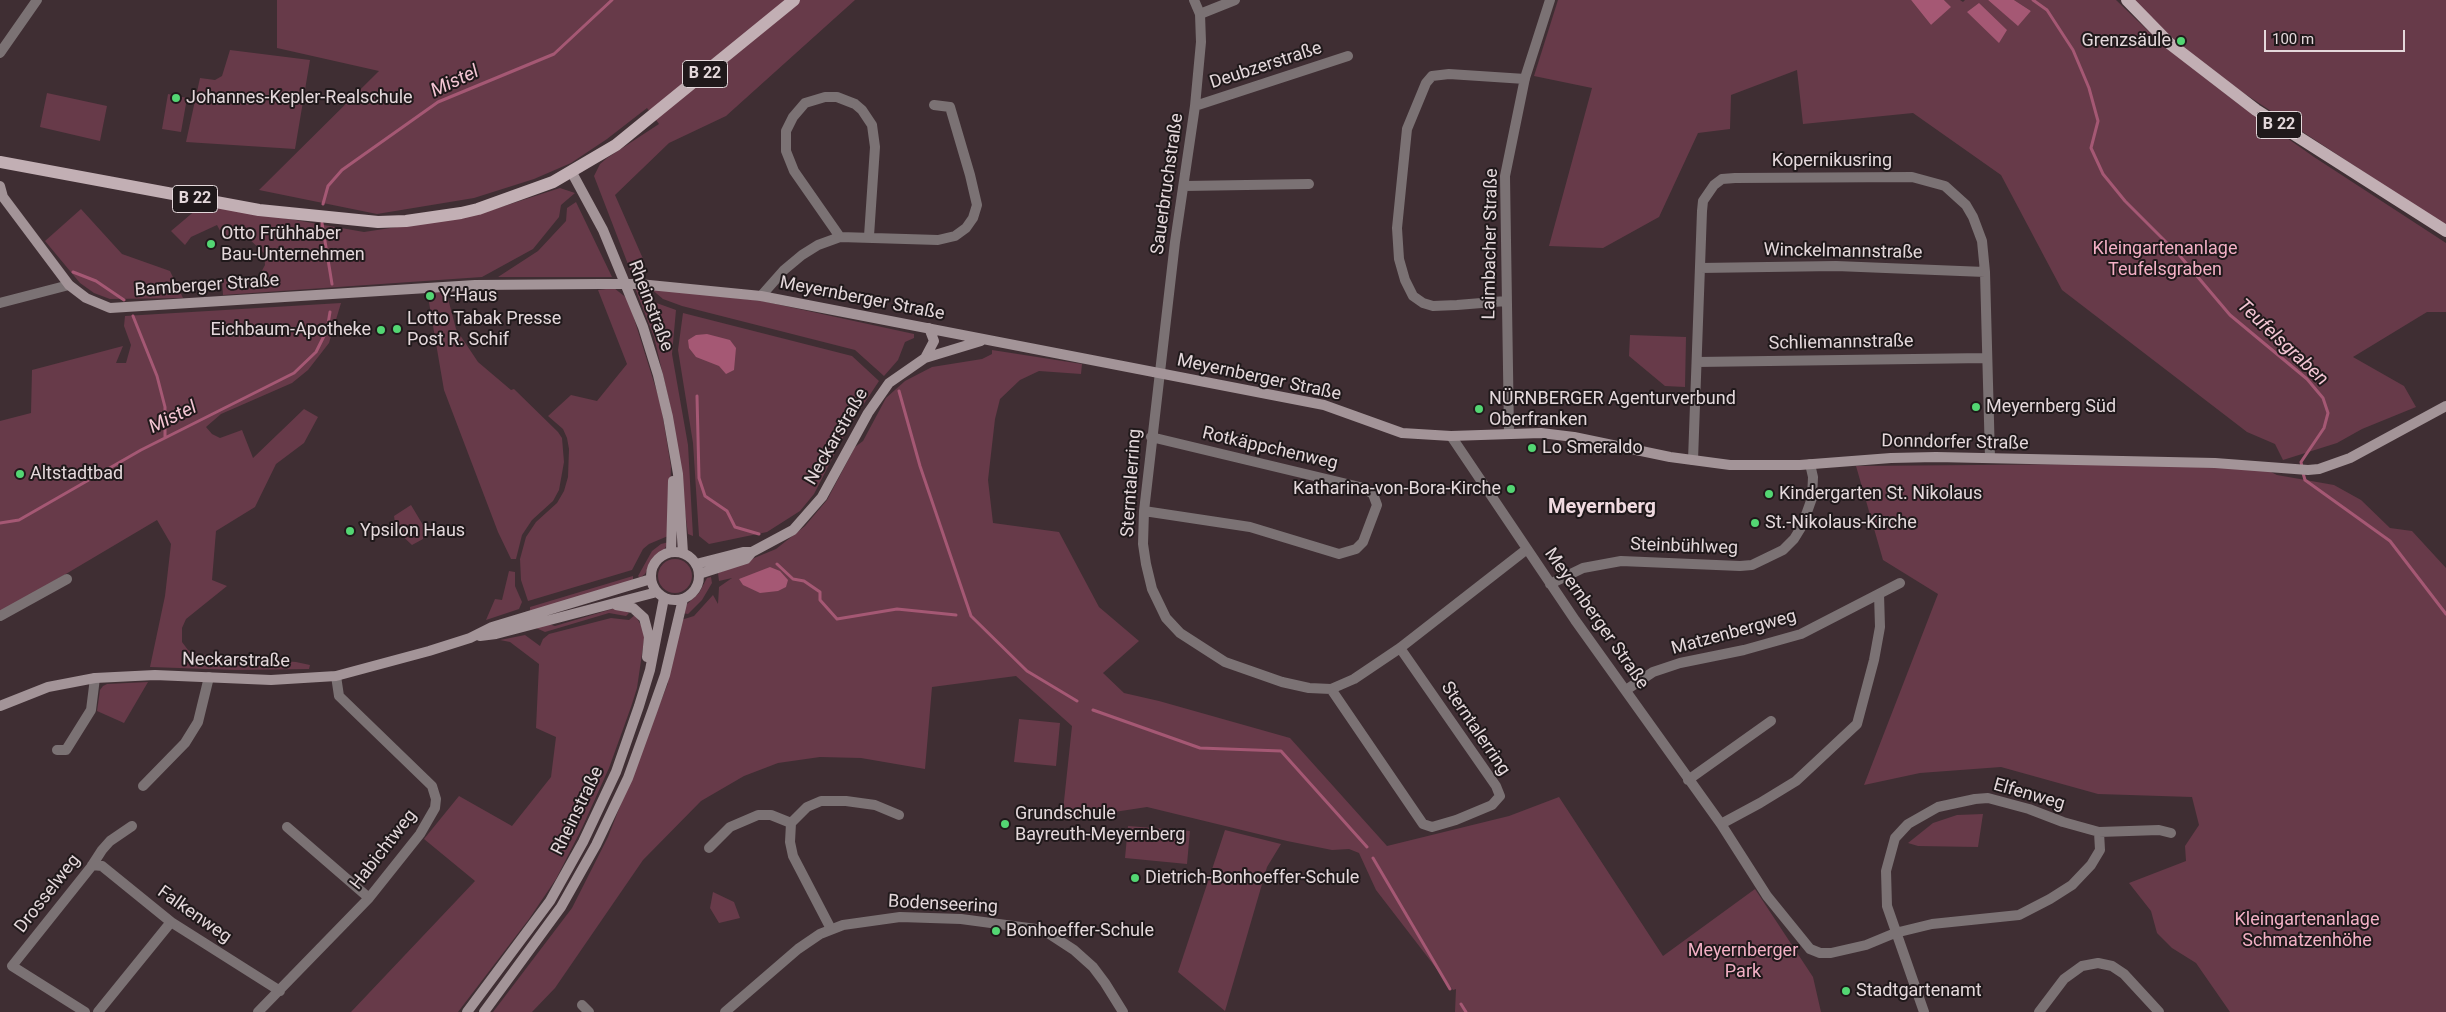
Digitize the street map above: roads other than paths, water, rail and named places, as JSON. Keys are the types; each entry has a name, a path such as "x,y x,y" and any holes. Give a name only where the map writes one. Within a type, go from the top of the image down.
{"main road":[{"name":"B 22","path":"0,162 259,210 310,216 397,221 461,213 478,209 544,185 571,172 636,130 794,0"},
{"name":"B 22","path":"2127,0 2168,43 2256,110 2446,231"}],"street":[{"path":"0,53 37,0"},
{"name":"Sauerbruchstraße","path":"1160,374 1195,106 1201,42 1200,14 1194,0"},
{"path":"1200,14 1235,0"},
{"name":"Laimbacher Straße","path":"1509,433 1505,176 1525,79 1550,0"},
{"name":"Deubzerstraße","path":"1195,106 1348,56"},
{"path":"1506,301 1433,306 1423,303 1413,296 1405,280 1399,260 1397,228 1406,129 1426,83 1432,76 1449,74 1525,79"},
{"path":"840,236 794,171 786,150 786,131 793,116 805,103 826,97 837,97 855,104 862,110 872,125 875,147 868,236"},
{"path":"761,296 784,270 802,255 818,244 840,236 938,240 955,236 966,228 973,218 977,205 950,107 934,105"},
{"name":"Rheinstraße","path":"571,172 603,230 643,327 668,416 681,501 683,553"},
{"name":"Kopernikusring","path":"1693,460 1703,201 1714,185 1722,179 1735,178 1912,177 1945,186 1966,205 1973,217 1982,241 1985,272 1990,458"},
{"path":"1184,186 1309,184"},
{"name":"Bamberger Straße","path":"0,186 4,197 69,285 96,304 122,308 337,293 475,286"},
{"name":"Winckelmannstraße","path":"1700,268 1836,266 1985,272"},
{"name":"Meyernberger Straße","path":"475,286 639,284 761,296 1324,405 1402,433 1451,436 1550,584 1721,824 1767,896 1810,950 1820,953 1831,953 1866,945 1895,933 1932,924 2019,915 2072,885 2092,865 2100,850 2099,832"},
{"path":"0,303 69,285"},
{"path":"926,358 934,341 929,328"},
{"name":"Neckarstraße","path":"698,569 743,552 752,552 784,536 802,522 822,497 878,396 889,383 926,358 954,347 985,340"},
{"name":"Schliemannstraße","path":"1697,362 1986,358"},
{"name":"Sterntalerring","path":"1160,374 1151,437 1144,511 1143,544 1152,589 1166,618 1180,633 1225,662 1282,682 1309,688 1331,689 1354,679 1400,648 1527,549"},
{"name":"Donndorfer Straße","path":"1451,436 1541,433 1574,437 1693,460 1756,466 1891,458 1990,458 2215,463 2308,470 2319,469 2350,458 2446,406"},
{"name":"Rotkäppchenweg","path":"1144,511 1250,527 1340,554 1356,550 1362,542 1375,514 1376,499 1373,494 1364,488 1151,437"},
{"name":"Rheinstraße","path":"671,552 675,460"},
{"name":"Steinbühlweg","path":"1550,584 1583,568 1621,561 1752,565 1783,550 1794,540 1802,526 1812,498 1813,477 1810,464"},
{"path":"671,552 683,553 698,569 695,590 683,599 674,600 660,595 651,580 652,570 656,561 671,552"},
{"path":"0,616 68,579"},
{"name":"Neckarstraße","path":"470,638 492,627 651,580"},
{"name":"Matzenbergweg","path":"1626,690 1653,672 1680,662 1744,650 1801,634 1900,583"},
{"path":"1721,824 1796,781 1857,724 1876,652 1880,627 1879,594"},
{"name":"Rheinstraße","path":"467,1012 550,901 583,842 616,772 650,670 660,595"},
{"name":"Neckarstraße","path":"0,706 48,687 95,678 155,675 271,680 336,676 470,638 496,634 608,604 660,595"},
{"name":"Rheinstraße","path":"484,1012 561,908 612,812 628,778 665,675 683,599"},
{"path":"608,604 633,608 644,618 648,627 646,662 650,670"},
{"name":"Sterntalerring","path":"1331,689 1423,824 1432,827 1456,820 1492,805 1500,796 1496,786 1400,648"},
{"name":"Habichtweg","path":"258,1012 369,898 427,824 435,808 436,799 432,786 422,774 339,696 336,676"},
{"path":"57,750 66,750 91,710 95,678"},
{"path":"143,786 185,743 198,722 209,678"},
{"path":"1688,780 1772,720"},
{"name":"Elfenweg","path":"1895,933 1887,906 1886,871 1896,838 1908,824 1938,807 1988,798 2029,808 2063,822 2099,832 2159,830 2171,833"},
{"path":"831,929 793,856 790,842 791,823 806,807 821,801 846,801 875,805 899,815"},
{"path":"710,848 730,827 758,815 772,816 791,823"},
{"name":"Drosselweg","path":"86,1012 12,966 110,841 132,826"},
{"path":"287,827 369,898"},
{"name":"Falkenweg","path":"92,865 102,866 171,922 280,991"},
{"name":"Bodenseering","path":"725,1012 798,949 831,929 878,918 900,917 961,919 1044,932 1059,940 1093,967 1123,1012"},
{"path":"98,1012 171,922"},
{"path":"1895,933 1924,1012"},
{"path":"2039,1012 2064,978 2082,966 2098,963 2112,966 2124,974 2159,1012"}],"waterway":[{"name":"Mistel","path":"323,204 328,186 342,170 438,102 554,54 612,0"},
{"name":"Teufelsgraben","path":"2033,0 2047,10 2073,50 2089,88 2098,121 2091,148 2103,174 2125,201 2180,256 2230,315 2307,379 2323,398 2328,413 2324,428 2301,462 2302,467"},
{"name":"Mistel","path":"322,223 332,284"},
{"path":"73,272 96,281 124,300"},
{"name":"Mistel","path":"0,523 19,520 141,450 294,373 316,352 327,330 330,312"},
{"path":"133,316 157,376 165,407 165,437"},
{"path":"899,391 920,466 971,616 1027,671 1077,701"},
{"path":"697,396 699,478 705,496 727,511 735,527 759,534"},
{"name":"Teufelsgraben","path":"2303,473 2305,480 2390,541 2446,614"},
{"path":"777,564 793,579 804,581 820,592 820,600 837,619 897,609 956,615"},
{"path":"1093,710 1200,748 1281,751 1367,847"},
{"path":"1373,858 1450,989"},
{"path":"1461,1004 1466,1012"}],"place":[{"name":"Grenzsäule","path":"2181,41"},
{"name":"Johannes-Kepler-Realschule","path":"176,98"},
{"name":"Otto Frühhaber Bau-Unternehmen","path":"211,244"},
{"name":"Y-Haus","path":"430,296"},
{"name":"Lotto Tabak Presse Post R. Schif","path":"397,329"},
{"name":"Eichbaum-Apotheke","path":"381,330"},
{"name":"Meyernberg Süd","path":"1976,407"},
{"name":"NÜRNBERGER Agenturverbund Oberfranken","path":"1479,409"},
{"name":"Lo Smeraldo","path":"1532,448"},
{"name":"Altstadtbad","path":"20,474"},
{"name":"Katharina-von-Bora-Kirche","path":"1511,489"},
{"name":"Kindergarten St. Nikolaus","path":"1769,494"},
{"name":"St.-Nikolaus-Kirche","path":"1755,523"},
{"name":"Ypsilon Haus","path":"350,531"},
{"name":"Grundschule Bayreuth-Meyernberg","path":"1005,824"},
{"name":"Dietrich-Bonhoeffer-Schule","path":"1135,878"},
{"name":"Bonhoeffer-Schule","path":"996,931"},
{"name":"Stadtgartenamt","path":"1846,991"}],"district":[{"name":"Meyernberg","path":"1602,508"}],"park label":[{"name":"Kleingartenanlage Teufelsgraben","path":"2165,259"},
{"name":"Kleingartenanlage Schmatzenhöhe","path":"2307,930"},
{"name":"Meyernberger Park","path":"1743,961"}]}
